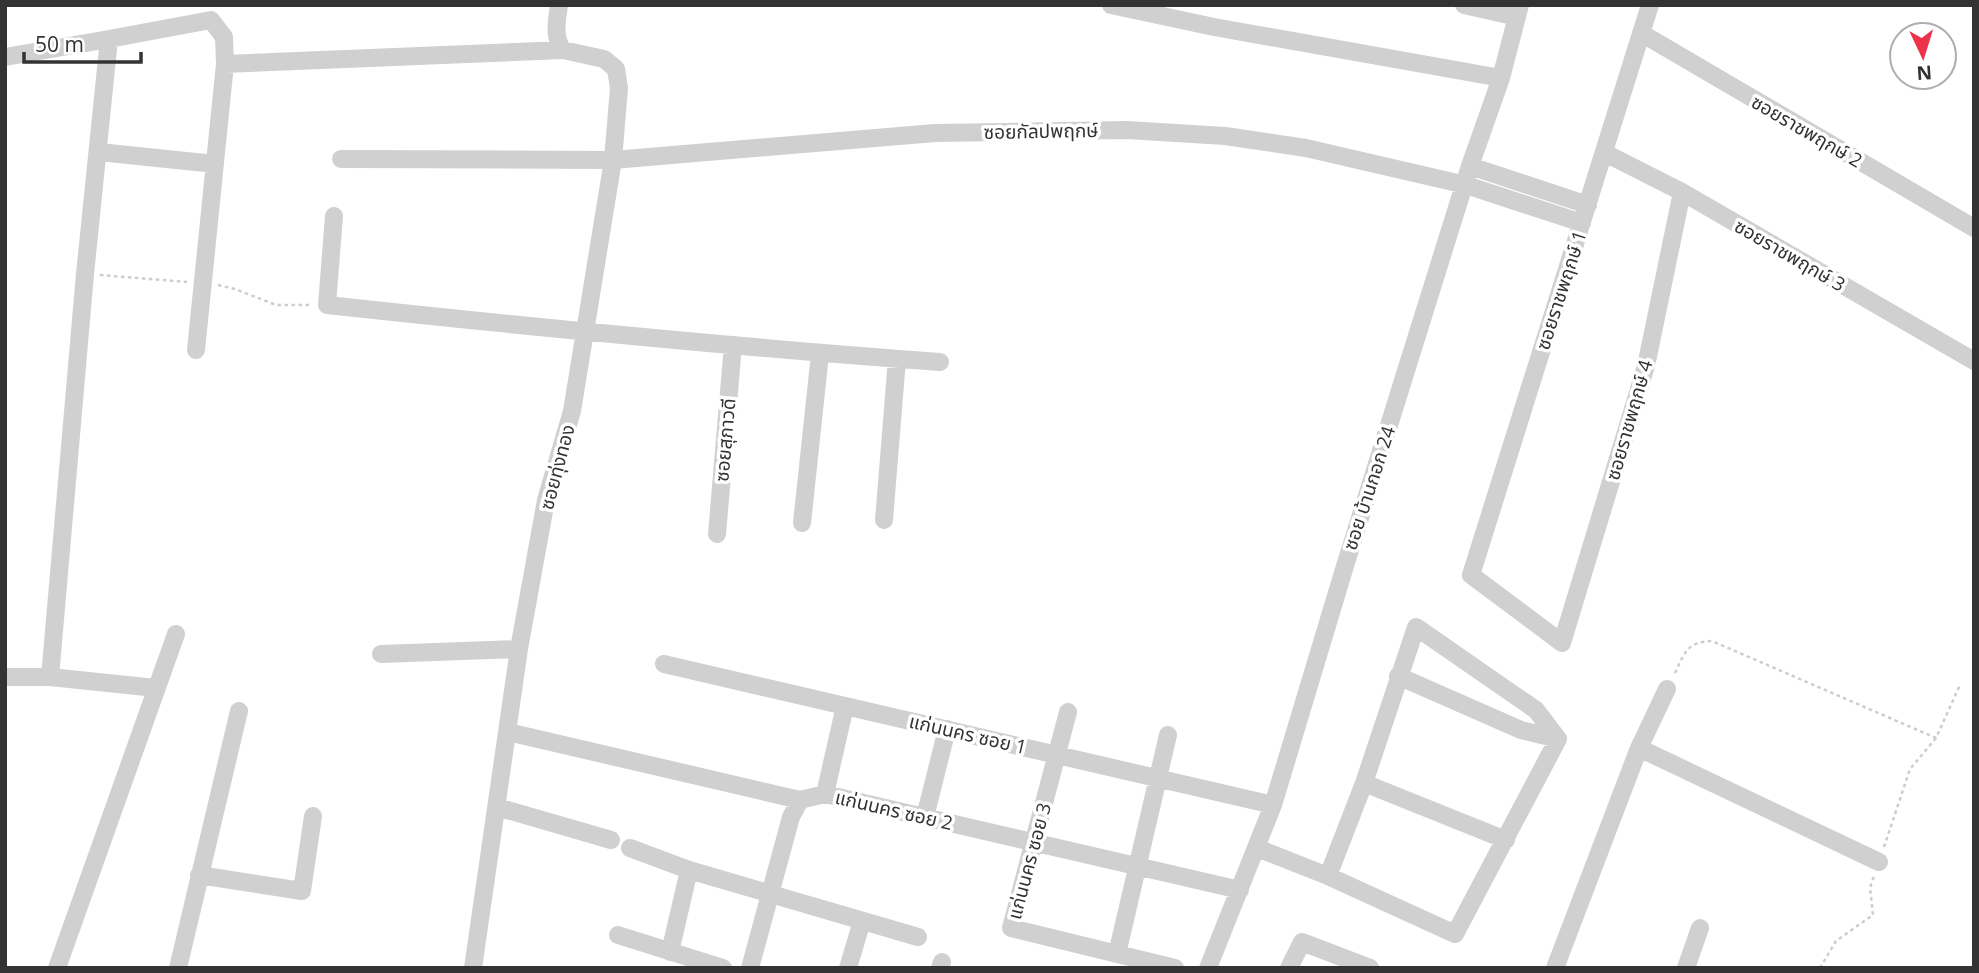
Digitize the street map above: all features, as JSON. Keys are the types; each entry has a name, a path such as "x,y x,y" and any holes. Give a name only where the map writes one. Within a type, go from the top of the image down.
{"street":[{"path":"559,5 556,29 559,45 563,50"},
{"path":"1111,5 1214,27 1501,78"},
{"path":"1464,5 1518,11"},
{"name":"ซอยราชพฤกษ์ 1","path":"1471,575 1650,5"},
{"name":"ซอย บ้านกอก 24","path":"1208,968 1273,805 1470,166 1501,78 1518,11"},
{"path":"5,57 211,20 224,37 225,64 196,350"},
{"name":"ซอยราชพฤกษ์ 2","path":"1641,33 1974,228"},
{"path":"50,677 85,274 109,39"},
{"path":"225,64 563,50"},
{"name":"ซอยทุ่งทอง","path":"473,968 519,649 546,500 572,411 613,160 619,88 616,69 604,59 563,50"},
{"name":"ซอยกัลปพฤกษ์","path":"341,159 613,160 935,132 1127,130 1225,136 1306,148 1466,185 1582,223"},
{"path":"99,152 215,164"},
{"name":"ซอยราชพฤกษ์ 3","path":"1605,153 1682,192 1974,360"},
{"path":"1470,166 1588,205"},
{"name":"ซอยราชพฤกษ์ 4","path":"1471,575 1562,643 1646,366 1682,192"},
{"path":"334,216 327,305 583,332 940,362"},
{"name":"ซอยสุภาวดี","path":"718,534 733,345"},
{"path":"802,523 820,354"},
{"path":"884,520 897,359"},
{"path":"1328,876 1364,783 1416,627 1536,710 1558,739"},
{"path":"57,968 176,634"},
{"path":"381,654 519,649"},
{"name":"แก่นนคร ซอย 1","path":"664,664 1273,805"},
{"path":"1398,676 1521,730 1558,739"},
{"path":"5,677 50,677 156,688"},
{"path":"1555,968 1639,748 1667,689"},
{"path":"825,794 845,706"},
{"path":"178,968 239,711"},
{"name":"แก่นนคร ซอย 3","path":"1068,712 1011,928 1175,968"},
{"path":"925,817 947,729"},
{"name":"แก่นนคร ซอย 2","path":"508,732 800,800 825,794 1240,890"},
{"path":"1116,954 1168,735"},
{"path":"1257,848 1328,876 1455,934 1558,739"},
{"path":"1639,748 1879,862"},
{"path":"1364,783 1506,840"},
{"path":"750,968 791,817 800,800"},
{"path":"498,807 611,840"},
{"path":"198,875 302,891 313,816"},
{"path":"630,848 690,870 918,937"},
{"path":"670,952 690,870"},
{"path":"848,968 862,920"},
{"path":"1686,968 1700,928"},
{"path":"618,934 723,968"},
{"path":"1289,968 1302,942 1370,968"}],"path":[{"path":"1667,689 1686,649 1698,642 1712,641 1936,737 1960,685"}]}
